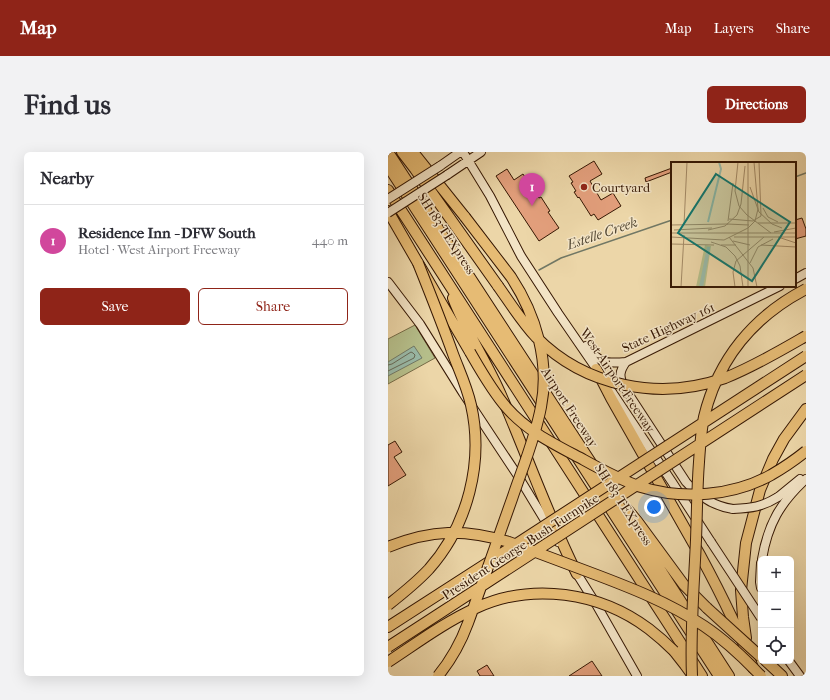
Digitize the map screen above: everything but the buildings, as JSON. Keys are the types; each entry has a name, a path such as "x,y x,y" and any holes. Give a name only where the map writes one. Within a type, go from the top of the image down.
{"highway":[{"name":"Airport Freeway","path":"388,152 729,676"},
{"path":"402,152 415,168 529,329 558,355 576,367 592,375 631,386 656,389 697,386 713,382 749,367 806,336"},
{"path":"413,152 518,287 531,313 536,328 543,362 543,391 538,423 533,438 468,623 456,650 448,664 438,676"},
{"name":"SH 183 TEXpress","path":"388,166 719,676"},
{"name":"SH 183 TEXpress","path":"388,175 713,676"},
{"path":"388,190 702,676"},
{"path":"388,212 488,382 515,417 545,439 627,481 642,487 672,493 714,493 741,487 770,476 806,451"},
{"path":"388,605 418,580 445,548 467,502 474,465 475,435 471,405 418,263"},
{"path":"442,274 459,313 501,394 553,521 577,574"},
{"path":"693,676 692,631 698,473 704,417 708,402 717,378 740,341 761,318 786,300 806,289"},
{"name":"President George Bush Turnpike","path":"388,627 806,356"},
{"path":"596,369 704,562 733,619 756,676"},
{"name":"President George Bush Turnpike","path":"388,647 806,375"},
{"path":"748,654 741,590 746,543 760,490 773,459 784,439 806,409"},
{"path":"601,478 637,521 684,585 707,608 758,653"},
{"path":"388,547 413,538 442,533 470,533 491,536 509,542 636,590 675,608 720,637 761,676"},
{"path":"388,662 458,617 477,607 497,600 530,594 561,594 595,601 610,606 634,619 648,628 674,651 693,676"},
{"path":"769,664 780,674"}],"main road":[{"name":"West Airport Freeway","path":"461,152 481,180 518,252 615,395 758,613"},
{"path":"388,199 461,152"},
{"path":"388,212 482,152"},
{"path":"481,180 477,172 476,163 482,152"},
{"path":"796,278 806,273"},
{"path":"388,282 424,330 518,476 596,604 637,676"},
{"name":"State Highway 161","path":"558,313 591,352 600,360 609,363 626,362 778,287"},
{"path":"626,362 620,375 624,387 686,482 701,497 723,508 733,509 756,507 764,505 778,497 806,475"},
{"path":"763,556 767,534 779,510 791,494 806,479"},
{"path":"792,664 800,676"}],"green space":[{"path":"415,325 435,358 388,384 388,339"}],"water":[{"path":"414,346 422,358 388,376 388,362"}],"waterway":[{"name":"Estelle Creek","path":"796,177 806,173"},
{"name":"Estelle Creek","path":"539,270 561,258 671,220"}],"place":[{"name":"Courtyard","path":"584,187"},
{"name":"Residence Inn - DFW South","path":"532,206"}]}
